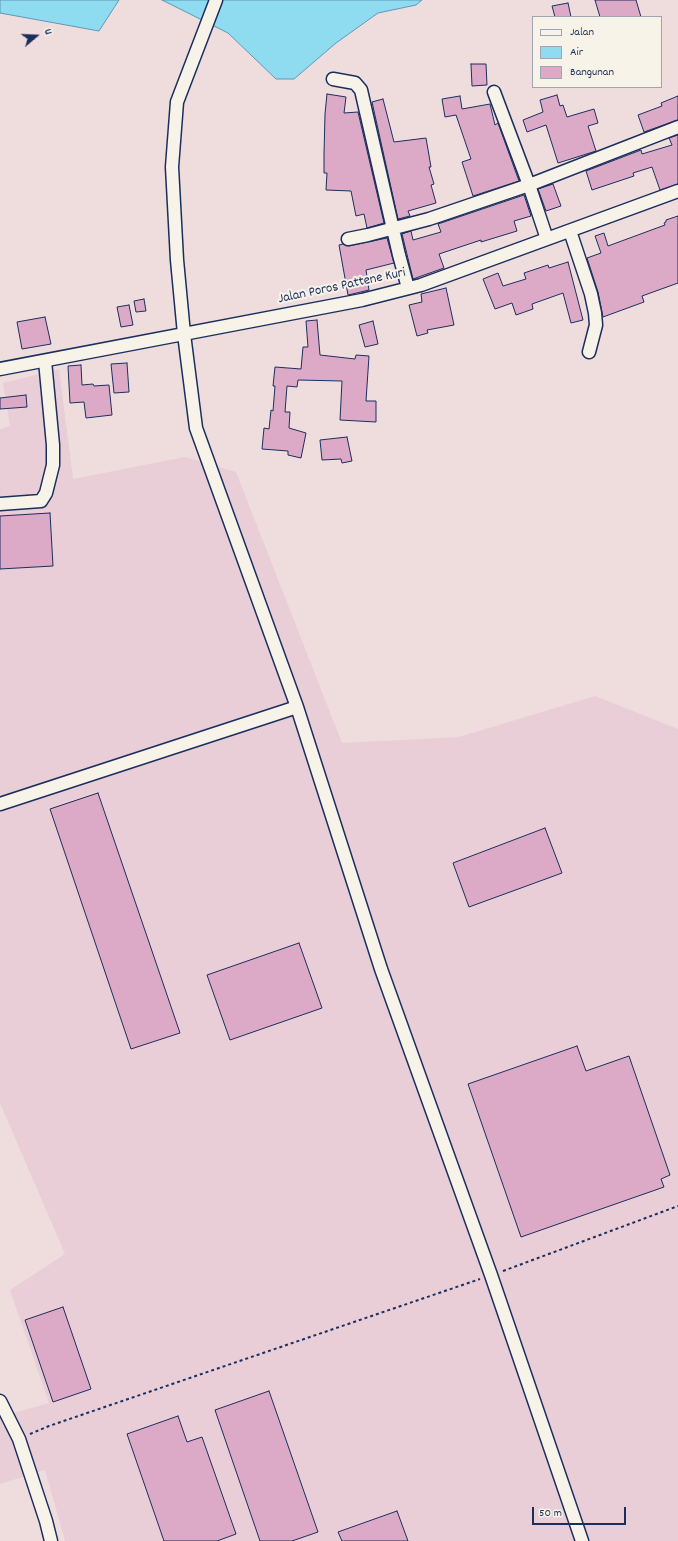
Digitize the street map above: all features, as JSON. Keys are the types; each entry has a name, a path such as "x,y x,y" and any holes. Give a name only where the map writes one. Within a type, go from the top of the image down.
{"street":[{"path":"216,0 177,102 172,167 177,260 184,334 196,428 297,707 381,969 491,1275 582,1541"},
{"path":"333,79 355,83 361,90 408,288"},
{"path":"494,92 529,185 547,239"},
{"path":"348,239 429,219 529,185 678,127"},
{"name":"Jalan Poros Pattene Kuri","path":"0,369 362,300 421,285 678,191"},
{"path":"570,231 591,294 595,313 596,324 589,352"},
{"path":"0,504 41,501 46,493 53,465 53,445 45,361"},
{"path":"0,804 297,707"},
{"path":"0,1401 19,1439 46,1521 51,1541"}],"path":[{"path":"19,1439 49,1426 491,1275 678,1206"}],"shaded area":[{"path":"59,369 73,479 185,457 236,472 342,743 459,737 595,696 678,729 678,1541 65,1541 45,1470 0,1484 0,1417 49,1403 10,1290 65,1254 0,1103 0,429 10,426 3,383"}],"water":[{"path":"0,0 119,0 99,31 0,13"},
{"path":"162,0 422,0 416,5 378,13 336,43 294,79 276,79 228,33"}],"building":[{"path":"595,0 636,0 641,16 600,16"},
{"path":"568,3 571,16 555,16 552,6"},
{"path":"471,64 486,64 487,85 472,86"},
{"path":"327,94 346,97 344,113 358,112 384,223 367,228 364,214 356,216 351,191 326,190 327,173 324,173 324,154"},
{"path":"557,95 560,106 563,105 567,117 594,109 598,123 588,126 596,151 558,163 546,125 527,132 523,120 543,112 540,100"},
{"path":"460,96 462,109 490,104 495,125 498,123 519,181 473,196 462,162 471,159 456,115 445,117 442,99"},
{"path":"678,96 678,120 644,132 638,115 662,106 661,103"},
{"path":"383,99 394,142 426,138 431,167 429,167 434,184 431,185 436,203 408,211 410,216 398,219 372,102"},
{"path":"678,135 678,184 660,190 652,167 633,173 634,176 592,190 586,171 641,150 642,154 672,145 669,138"},
{"path":"553,184 561,206 546,211 538,189"},
{"path":"524,195 531,216 514,221 517,231 481,242 481,240 439,254 444,268 413,279 402,234 411,231 413,240 441,232 438,224"},
{"path":"678,216 678,283 642,296 644,302 603,317 598,292 587,258 601,253 595,236 604,233 608,246 665,225 664,223 666,220"},
{"path":"387,238 394,263 366,270 369,290 348,295 339,245 343,244 349,246"},
{"path":"568,262 583,320 571,323 563,293 532,304 533,309 516,315 512,303 495,309 483,279 498,273 503,286 526,279 524,273 548,265 549,268"},
{"path":"446,288 454,325 427,330 428,333 417,336 409,305 422,302 421,294"},
{"path":"144,299 146,311 136,312 134,301"},
{"path":"129,305 133,325 121,327 117,307"},
{"path":"45,317 51,344 22,349 17,322"},
{"path":"317,320 320,355 355,359 356,355 369,356 366,401 376,401 376,422 340,420 342,381 298,380 297,387 287,386 285,412 290,412 289,428 306,433 301,458 288,455 288,451 262,449 264,428 269,429 271,410 273,411 275,367 301,369 303,347 308,347 306,321"},
{"path":"373,321 378,344 365,347 359,325"},
{"path":"127,363 129,392 114,393 111,364"},
{"path":"81,365 82,385 109,385 112,415 86,418 84,402 70,403 68,366"},
{"path":"26,395 27,407 0,409 0,398"},
{"path":"347,437 352,461 342,463 341,459 322,460 320,440"},
{"path":"50,513 53,566 0,569 0,516"},
{"path":"98,793 180,1033 131,1049 50,809"},
{"path":"545,828 562,873 469,907 453,863"},
{"path":"299,943 322,1008 230,1040 207,975"},
{"path":"577,1046 586,1071 629,1056 670,1175 661,1179 664,1187 521,1237 468,1084"},
{"path":"63,1307 91,1389 53,1402 25,1320"},
{"path":"269,1391 318,1532 292,1541 260,1541 215,1410"},
{"path":"178,1416 187,1442 202,1437 236,1534 217,1541 164,1541 127,1434"},
{"path":"397,1511 408,1541 342,1541 338,1532"}]}
